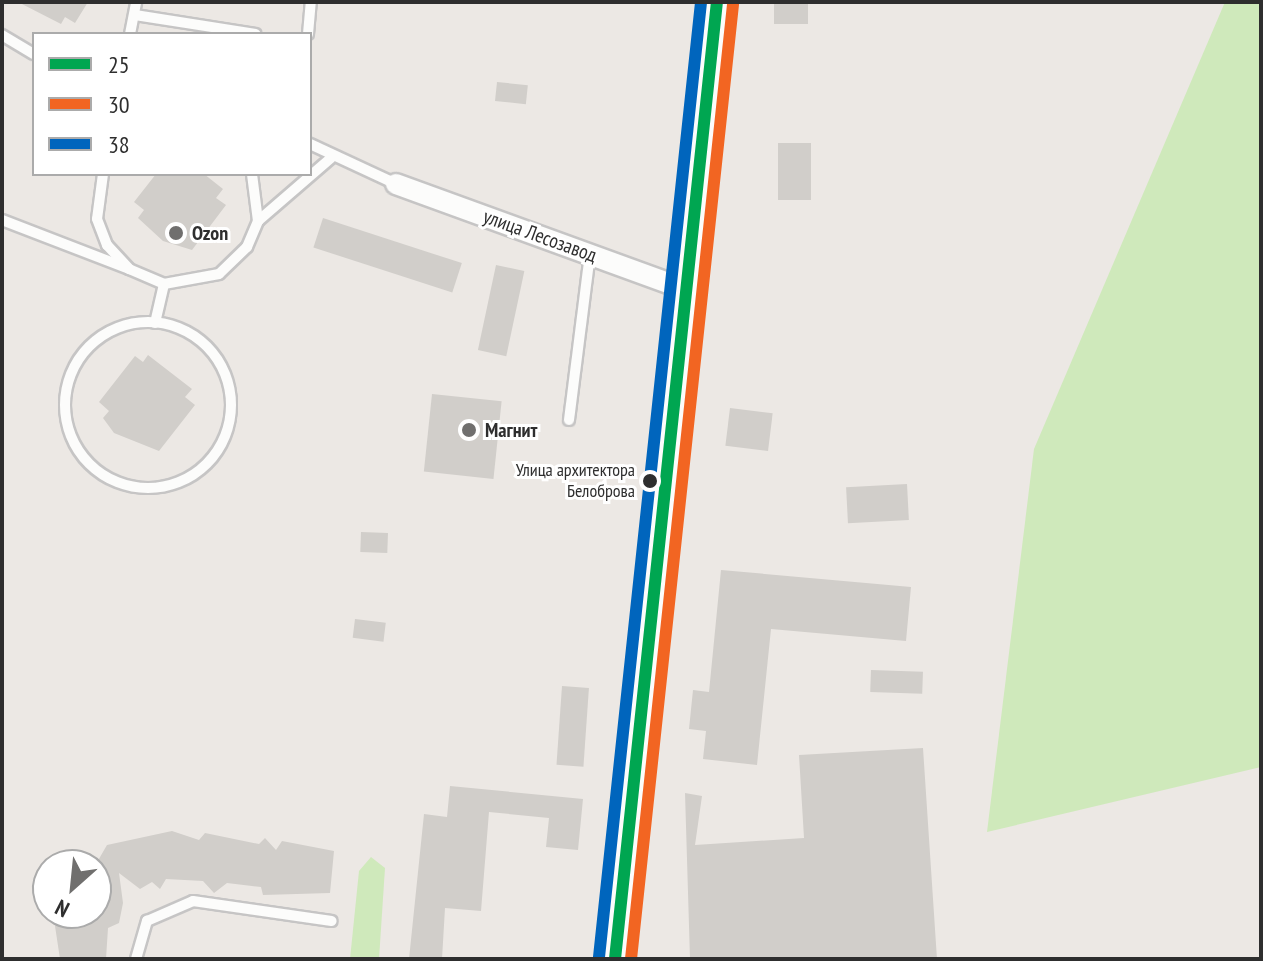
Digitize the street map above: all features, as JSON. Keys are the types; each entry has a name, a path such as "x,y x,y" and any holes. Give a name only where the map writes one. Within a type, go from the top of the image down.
{"main road":[{"path":"615,959 717,2"}],"street":[{"name":"улица Лесозавод","path":"396,184 685,289"}],"lane":[{"path":"131,32 136,2"},
{"path":"308,32 311,2"},
{"path":"135,15 243,32"},
{"path":"2,35 32,53"},
{"path":"312,145 331,158 396,184"},
{"path":"312,174 331,158"},
{"path":"103,176 97,219 107,245 129,269"},
{"path":"252,176 258,221"},
{"path":"2,220 164,284 219,274 247,247 258,221 310,176"},
{"path":"569,420 590,254"},
{"path":"155,323 164,284"},
{"path":"155,323 187,330 210,348 228,378 231,418 219,449 192,476 153,488 115,482 84,459 64,406 75,363 103,334 155,323"},
{"path":"136,959 147,921 193,901 332,921"}],"green space":[{"path":"1225,2 1261,2 1261,767 987,832 1034,449"},
{"path":"371,857 385,868 379,959 350,959 359,871"}],"building":[{"path":"18,2 88,2 75,23 65,17 61,24"},
{"path":"774,2 808,2 808,24 774,24"},
{"path":"497,82 528,85 526,104 495,101"},
{"path":"778,143 811,143 811,200 778,200"},
{"path":"154,176 207,176 223,189 216,198 226,205 192,250 163,241 138,218 144,210 134,202"},
{"path":"323,218 462,263 452,293 313,247"},
{"path":"496,265 524,271 506,356 478,350"},
{"path":"148,355 192,389 185,397 195,405 159,451 114,433 103,418 109,411 99,402 135,356 143,362"},
{"path":"432,394 502,401 493,479 424,472"},
{"path":"730,408 773,413 768,451 725,446"},
{"path":"907,484 909,520 848,523 846,487"},
{"path":"361,532 388,533 387,553 360,552"},
{"path":"721,570 911,587 906,641 771,629 757,765 703,759 706,731 689,729 693,690 709,692"},
{"path":"355,619 386,623 383,642 353,638"},
{"path":"871,670 923,672 922,694 870,692"},
{"path":"562,686 589,688 583,767 556,765"},
{"path":"923,748 937,959 690,959 685,793 702,796 695,845 804,838 799,755"},
{"path":"450,786 583,799 578,850 546,847 549,818 489,812 481,911 445,908 442,959 409,959 424,814 447,817"},
{"path":"172,831 199,840 205,833 259,844 265,838 276,850 282,841 334,851 330,893 263,895 261,887 227,883 214,893 203,881 166,879 160,889 152,882 140,889 119,873 123,903 119,923 112,926 112,849 105,849 107,845"},
{"path":"55,929 108,929 106,959 60,959"}],"transit line":[{"name":"38","path":"599,957 701,2"},
{"name":"25","path":"615,959 717,2"},
{"name":"30","path":"631,959 733,4"}],"place":[{"name":"Ozon","path":"176,233"},
{"name":"Магнит","path":"469,430"},
{"name":"Улица архитектора Белоброва","path":"650,481"}]}
